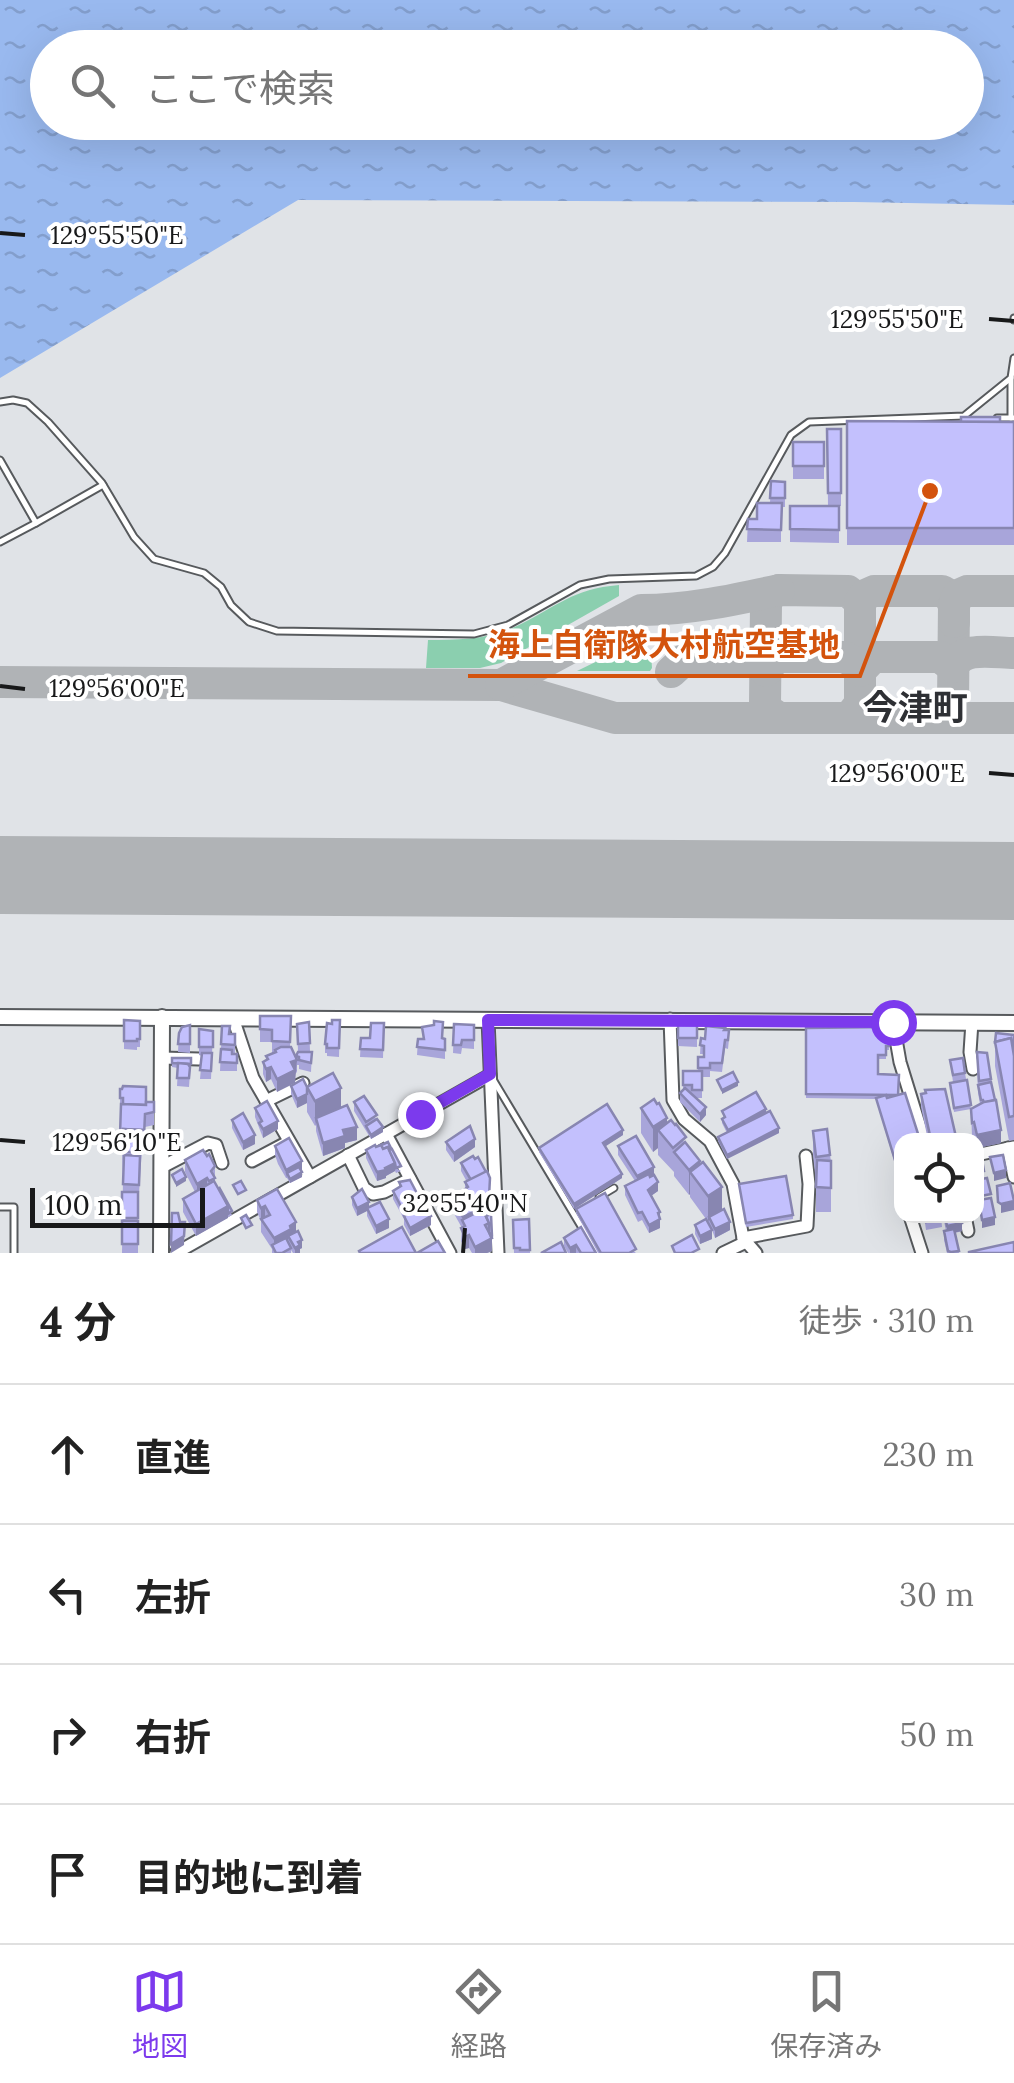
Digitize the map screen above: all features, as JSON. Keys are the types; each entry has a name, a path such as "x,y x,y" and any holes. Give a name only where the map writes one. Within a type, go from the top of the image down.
{"street":[{"path":"0,1017 1014,1022"},
{"path":"162,1017 162,1253"},
{"path":"234,1018 253,1078 310,1177"},
{"path":"488,1020 498,1253"},
{"path":"670,1020 673,1100 684,1119 710,1141 732,1184 745,1240 756,1253"},
{"path":"893,1022 900,1062 922,1133"},
{"path":"972,1022 972,1069"},
{"path":"162,1058 199,1059"},
{"path":"176,1253 490,1074"},
{"path":"266,1101 303,1082"},
{"path":"386,1134 450,1253"},
{"path":"252,1161 289,1141"},
{"path":"162,1166 208,1142 216,1145 222,1163"},
{"path":"984,1153 1011,1148 1014,1177"},
{"path":"348,1155 364,1188 372,1194 410,1179"},
{"path":"723,1253 745,1240 807,1226 810,1184 806,1156"},
{"path":"912,1223 922,1253"},
{"path":"966,1223 968,1231"}],"lane":[{"path":"992,418 1012,418 1014,358"},
{"path":"964,416 1011,378"},
{"path":"0,402 26,402 48,422 103,485 134,537 154,559 204,573 221,587 232,606 249,622 277,631 474,634 508,624 580,585 609,578 696,576 726,552 791,434 808,422 974,418"},
{"path":"0,460 36,523"},
{"path":"0,542 103,485"},
{"path":"490,1074 597,1253"},
{"path":"588,1204 614,1188"},
{"path":"0,1207 14,1207 14,1253"}],"green space":[{"path":"619,585 619,596 501,663 480,668 426,668 428,640 497,634 577,594"},
{"path":"622,649 651,653 650,671 577,671"}],"water":[{"path":"0,0 1014,0 1014,205 298,200 0,378"}],"building":[{"path":"961,417 1000,417 1000,422 961,422"},
{"path":"847,421 1014,422 1014,528 847,528"},
{"path":"827,429 841,429 841,493 828,493"},
{"path":"793,442 824,442 824,466 793,466"},
{"path":"771,481 785,482 785,498 770,498"},
{"path":"757,503 782,503 781,530 747,529 748,519 757,519"},
{"path":"790,506 839,506 839,530 790,529"},
{"path":"260,1016 291,1016 290,1042 272,1041 272,1030 260,1029"},
{"path":"124,1020 140,1021 140,1039 124,1041"},
{"path":"332,1020 340,1020 339,1048 327,1048 325,1044 327,1023 332,1024"},
{"path":"434,1021 443,1022 445,1050 417,1047 418,1039 424,1039 422,1027 434,1025"},
{"path":"309,1022 310,1043 298,1044 297,1024"},
{"path":"371,1023 384,1023 383,1050 360,1049 361,1038 370,1038"},
{"path":"454,1024 474,1025 474,1040 453,1045"},
{"path":"678,1024 697,1024 697,1038 678,1038"},
{"path":"190,1025 190,1044 178,1044 182,1027"},
{"path":"222,1026 230,1026 229,1034 235,1034 235,1045 221,1044"},
{"path":"706,1026 729,1030 728,1040 722,1063 698,1068 698,1057 704,1057 704,1046 700,1045"},
{"path":"889,1027 886,1055 878,1055 878,1074 899,1075 898,1095 806,1094 806,1028"},
{"path":"199,1029 213,1031 213,1047 199,1047"},
{"path":"996,1033 1014,1035 1014,1051 1011,1038 995,1042"},
{"path":"1011,1038 1014,1116 1009,1117 995,1042"},
{"path":"281,1047 291,1047 297,1060 291,1062 295,1070 277,1079 263,1062"},
{"path":"221,1049 237,1054 237,1063 220,1062"},
{"path":"298,1052 312,1052 311,1063 299,1060"},
{"path":"977,1052 987,1053 991,1079 979,1081"},
{"path":"202,1053 212,1053 211,1071 200,1070"},
{"path":"172,1058 191,1058 191,1064 172,1063"},
{"path":"963,1058 965,1073 953,1075 950,1060"},
{"path":"178,1063 188,1064 189,1078 177,1078"},
{"path":"683,1071 702,1071 702,1090 683,1085"},
{"path":"733,1072 738,1082 722,1090 717,1080"},
{"path":"333,1073 341,1088 315,1101 307,1087"},
{"path":"303,1079 307,1094 297,1099 291,1086"},
{"path":"967,1080 971,1105 954,1108 950,1083"},
{"path":"991,1082 995,1100 984,1103 978,1085"},
{"path":"123,1086 146,1087 146,1105 123,1104"},
{"path":"685,1088 706,1107 700,1114 680,1093"},
{"path":"945,1089 955,1133 929,1133 921,1094 925,1090"},
{"path":"756,1092 766,1109 728,1130 722,1111"},
{"path":"905,1093 918,1133 894,1133 894,1157 876,1098"},
{"path":"364,1096 377,1115 366,1122 354,1102"},
{"path":"654,1099 667,1118 653,1127 641,1108"},
{"path":"996,1100 1001,1130 977,1133 971,1109"},
{"path":"267,1101 278,1121 263,1129 255,1108"},
{"path":"154,1102 154,1112 145,1114 144,1136 142,1130 123,1129 120,1135 121,1104"},
{"path":"607,1104 623,1130 603,1143 622,1174 574,1204 539,1148"},
{"path":"347,1105 357,1127 343,1130 345,1136 323,1143 316,1118"},
{"path":"770,1111 779,1128 727,1155 718,1137"},
{"path":"243,1113 255,1135 243,1142 232,1120"},
{"path":"377,1119 383,1127 371,1135 366,1126"},
{"path":"671,1120 686,1137 673,1148 658,1130"},
{"path":"470,1126 475,1139 454,1153 446,1142"},
{"path":"123,1129 142,1130 141,1152 122,1152"},
{"path":"827,1129 830,1155 816,1157 813,1131"},
{"path":"636,1136 654,1167 637,1176 618,1146"},
{"path":"289,1138 302,1161 286,1170 275,1146"},
{"path":"685,1142 700,1161 689,1170 674,1152"},
{"path":"375,1145 388,1147 395,1163 386,1170 377,1172 366,1150"},
{"path":"203,1150 215,1166 211,1171 215,1178 197,1184 185,1160"},
{"path":"389,1150 401,1166 396,1168"},
{"path":"124,1155 140,1156 139,1185 123,1184"},
{"path":"1003,1155 1006,1170 994,1173 990,1157"},
{"path":"478,1157 486,1172 471,1180 461,1163"},
{"path":"817,1160 831,1161 831,1188 816,1187"},
{"path":"703,1162 722,1187 708,1196 690,1172"},
{"path":"299,1167 302,1172 290,1179 287,1173"},
{"path":"182,1169 186,1177 176,1183 172,1175"},
{"path":"487,1171 492,1203 463,1217 452,1198 468,1187 465,1182"},
{"path":"649,1174 658,1182 648,1190 660,1219 649,1225 642,1212 638,1213 625,1186"},
{"path":"786,1176 793,1215 746,1223 739,1184"},
{"path":"987,1178 991,1194 984,1195"},
{"path":"410,1180 421,1201 404,1212 393,1191 401,1186 399,1182"},
{"path":"214,1181 228,1206 196,1224 183,1199"},
{"path":"241,1181 246,1190 238,1194 233,1185"},
{"path":"1010,1183 1014,1201 1001,1204 997,1186"},
{"path":"277,1189 296,1222 274,1238 261,1219 270,1215 257,1200"},
{"path":"362,1189 369,1202 357,1208 352,1197"},
{"path":"122,1192 138,1192 138,1218 122,1218"},
{"path":"605,1193 636,1249 629,1253 601,1253 576,1209"},
{"path":"991,1198 995,1217 984,1220 984,1199"},
{"path":"380,1202 389,1219 376,1226 367,1208"},
{"path":"425,1205 431,1216 410,1228 404,1216"},
{"path":"724,1209 730,1222 715,1229 709,1217"},
{"path":"480,1211 489,1223 485,1225 492,1238 475,1247 469,1235 465,1237 462,1220"},
{"path":"172,1213 178,1213 180,1222 185,1222 184,1236 171,1244"},
{"path":"491,1214 492,1236 491,1237 486,1216"},
{"path":"246,1215 252,1225 246,1228 241,1218"},
{"path":"529,1219 530,1250 514,1248 513,1220"},
{"path":"706,1219 712,1230 700,1236 695,1225"},
{"path":"122,1221 138,1221 138,1244 122,1244"},
{"path":"402,1227 416,1253 360,1253 359,1251"},
{"path":"581,1227 596,1253 581,1253 576,1245 570,1248 564,1238"},
{"path":"954,1229 959,1251 951,1252 944,1231"},
{"path":"298,1231 302,1240 295,1248 288,1236"},
{"path":"692,1235 699,1249 675,1253 672,1246"},
{"path":"286,1238 291,1248 276,1253 272,1245"},
{"path":"438,1241 445,1253 417,1253"},
{"path":"561,1242 566,1253 541,1253"},
{"path":"1014,1242 1014,1253 969,1253 969,1252"}],"taxiway":[{"path":"779,590 848,591 860,602 860,704 849,718 779,718 765,705 766,604 770,594 779,590"},
{"path":"501,685 641,610 728,601 779,590"},
{"path":"874,591 942,591 949,595 954,605 953,702 942,718 870,718 860,704 860,602 874,591"},
{"path":"954,622 958,595 967,591 1014,591"},
{"path":"671,672 685,659 752,659 766,671 778,657 845,657 860,671 873,657 940,657 953,667 957,660 971,653 1014,653"},
{"path":"0,682 501,685 615,718 1014,718"}],"runway":[{"path":"0,875 1014,881"}],"place":[{"name":"海上自衛隊大村航空基地","path":"930,491"}],"district":[{"name":"今津町","path":"915,708"}],"route":[{"path":"420,1114 490,1074 488,1020 893,1022"}]}
